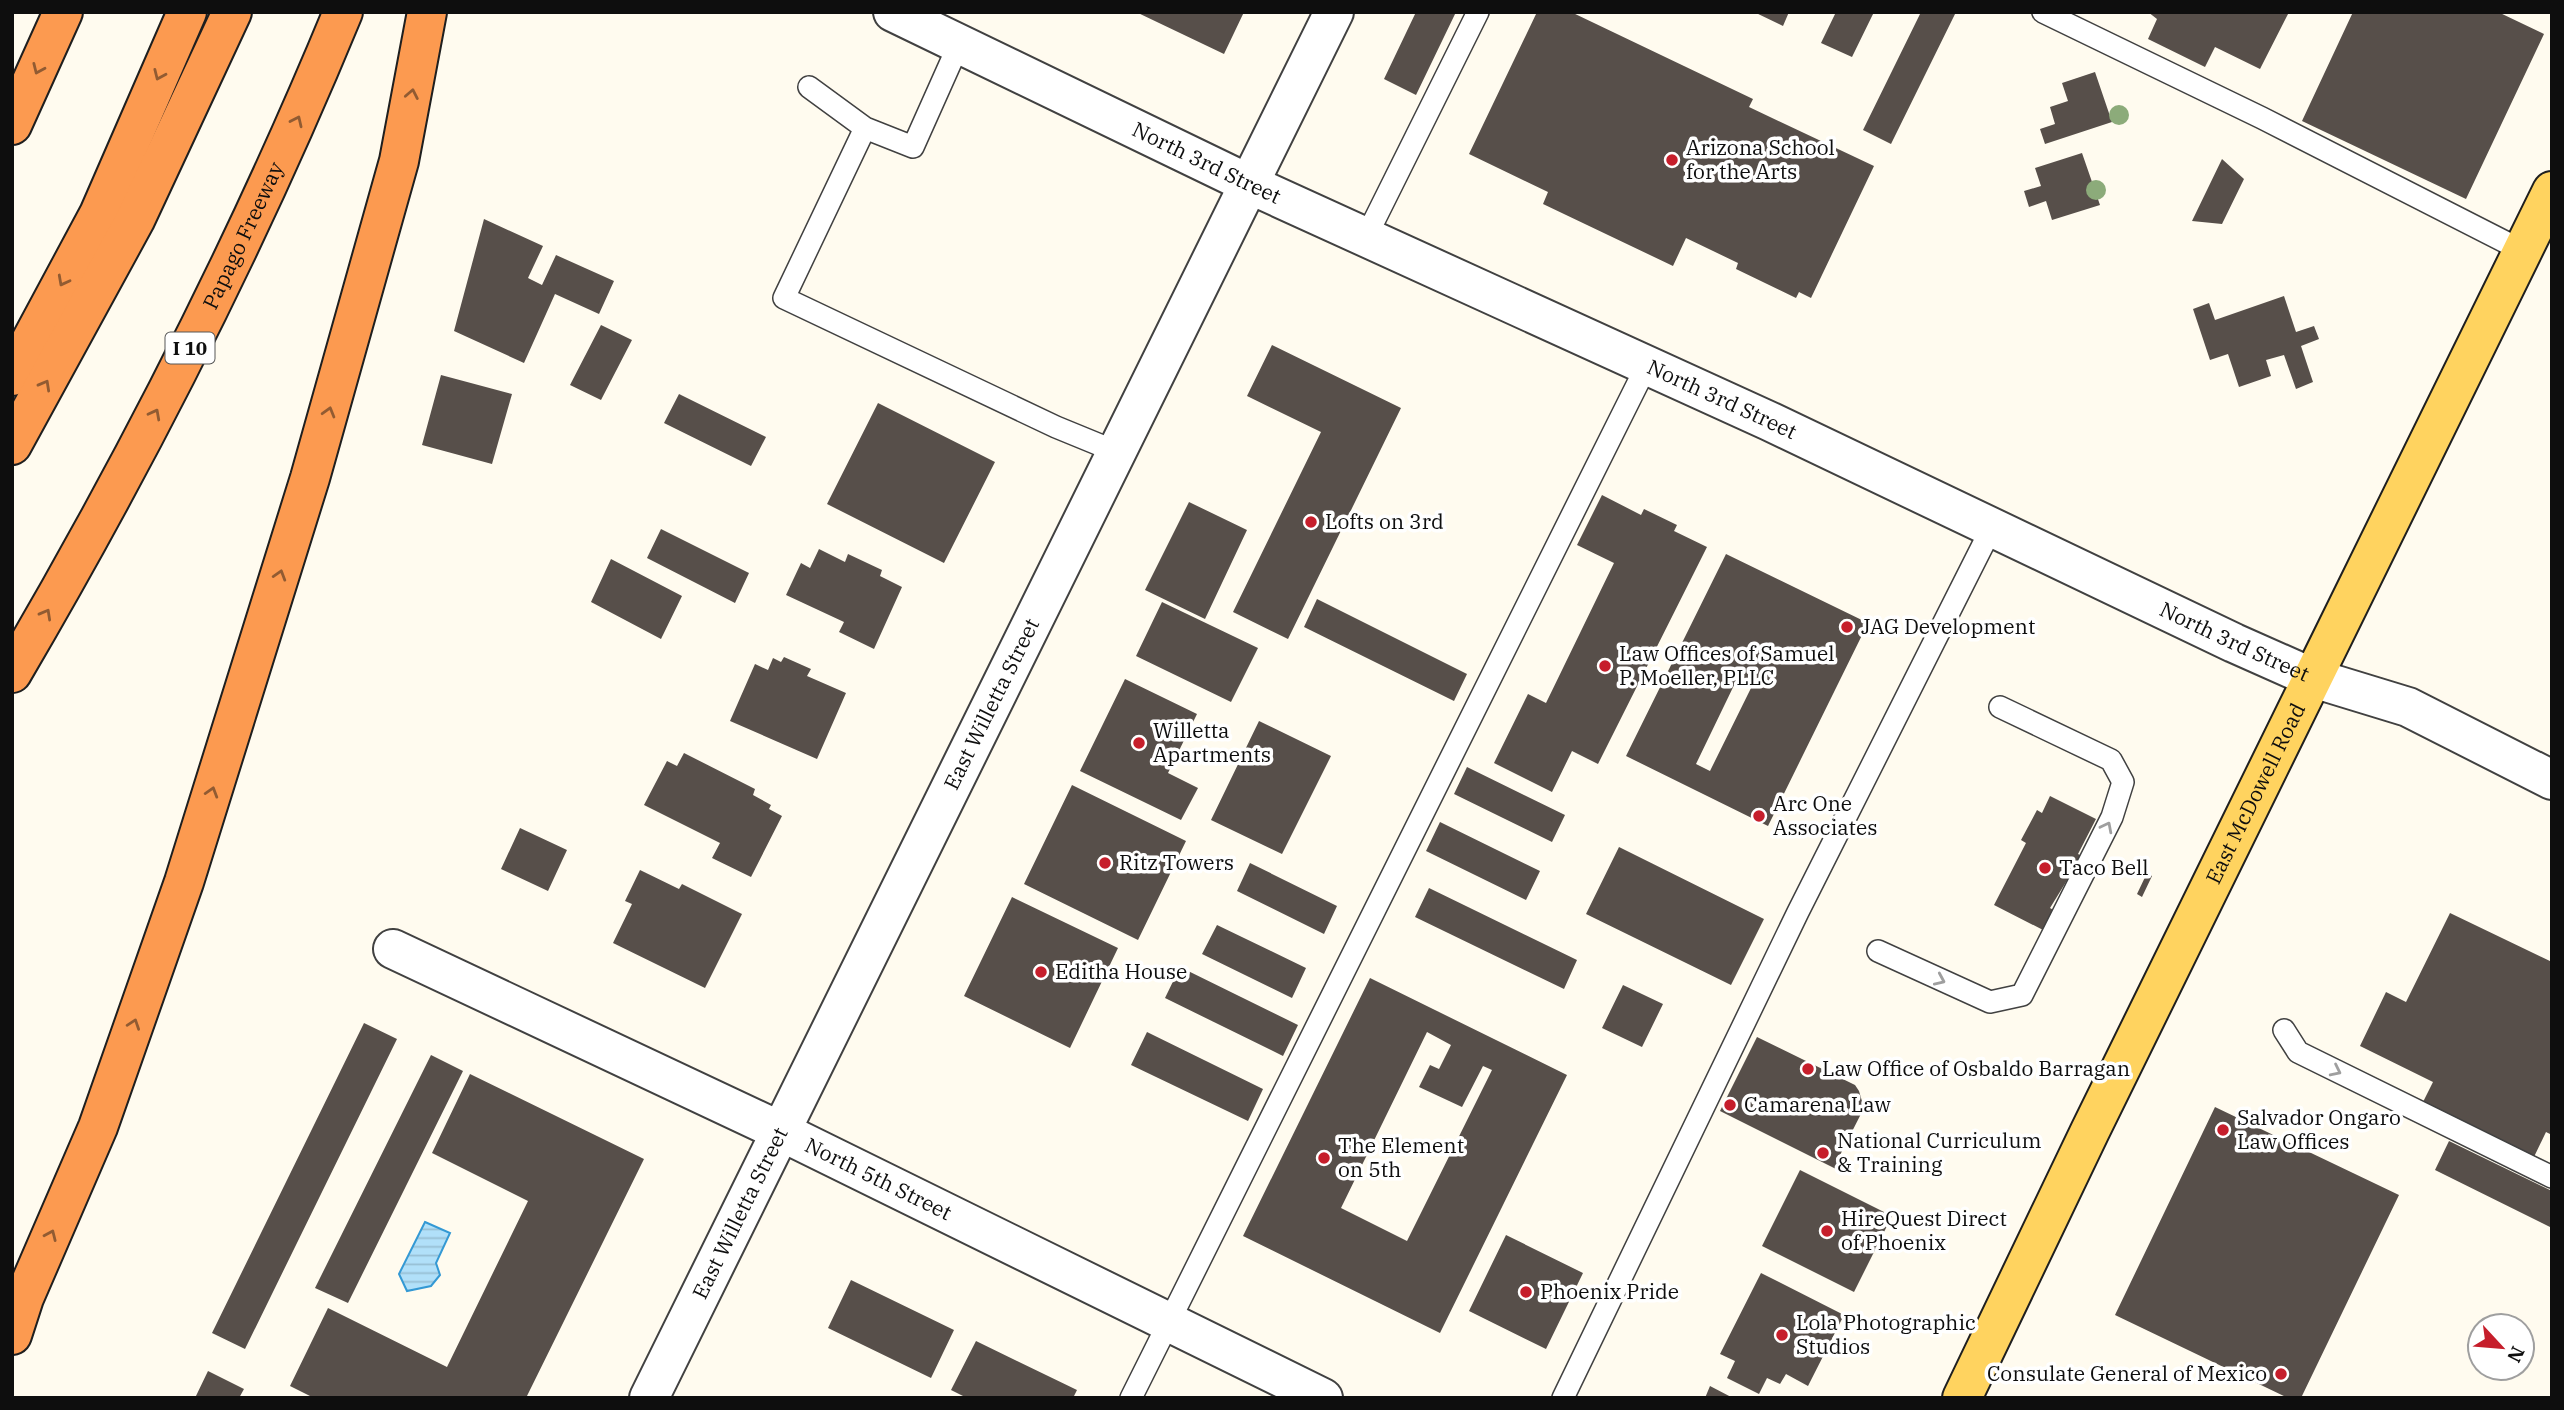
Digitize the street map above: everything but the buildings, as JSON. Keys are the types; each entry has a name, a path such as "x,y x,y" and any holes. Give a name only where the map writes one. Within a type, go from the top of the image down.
{"highway":[{"path":"12,125 63,12"},
{"path":"12,376 99,214 187,12"},
{"path":"12,445 135,220 232,12"},
{"name":"Papago Freeway","path":"12,673 97,524 212,306 344,12"},
{"path":"12,1335 18,1308 98,1127 184,882 310,478 392,187 427,12"}],"main road":[{"name":"East McDowell Road","path":"1962,1398 2552,191"}],"street":[{"name":"North 3rd Street","path":"893,12 1249,184 1647,365 2313,678 2408,707 2552,780"},
{"name":"East Willetta Street","path":"649,1398 1334,12"},
{"name":"North 5th Street","path":"393,949 780,1131 1323,1398"}],"lane":[{"path":"1366,237 1478,12"},
{"path":"2043,12 2262,118 2523,251"},
{"path":"809,88 865,128 913,147 959,44"},
{"path":"865,128 784,298 1056,427 1117,452"},
{"path":"1131,1398 1647,365"},
{"path":"1563,1398 1798,912 1992,527"},
{"path":"1878,951 1990,1002 2022,995 2112,817 2123,782 2111,760 2000,707"},
{"path":"2284,1030 2298,1052 2552,1177"}],"water":[{"path":"425,1222 450,1233 436,1263 440,1275 431,1286 407,1291 399,1274"}],"place":[{"name":"Arizona School for the Arts","path":"1672,160"},
{"name":"Lofts on 3rd","path":"1311,522"},
{"name":"JAG Development","path":"1847,627"},
{"name":"Law Offices of Samuel P. Moeller, PLLC","path":"1605,666"},
{"name":"Willetta Apartments","path":"1139,743"},
{"name":"Arc One Associates","path":"1759,816"},
{"name":"Ritz Towers","path":"1105,863"},
{"name":"Taco Bell","path":"2045,868"},
{"name":"Editha House","path":"1041,972"},
{"name":"Law Office of Osbaldo Barragan","path":"1808,1069"},
{"name":"Camarena Law","path":"1730,1105"},
{"name":"Salvador Ongaro Law Offices","path":"2223,1130"},
{"name":"National Curriculum & Training","path":"1823,1153"},
{"name":"The Element on 5th","path":"1324,1158"},
{"name":"HireQuest Direct of Phoenix","path":"1827,1231"},
{"name":"Phoenix Pride","path":"1526,1292"},
{"name":"Lola Photographic Studios","path":"1782,1335"},
{"name":"Consulate General of Mexico","path":"2281,1374"}]}
